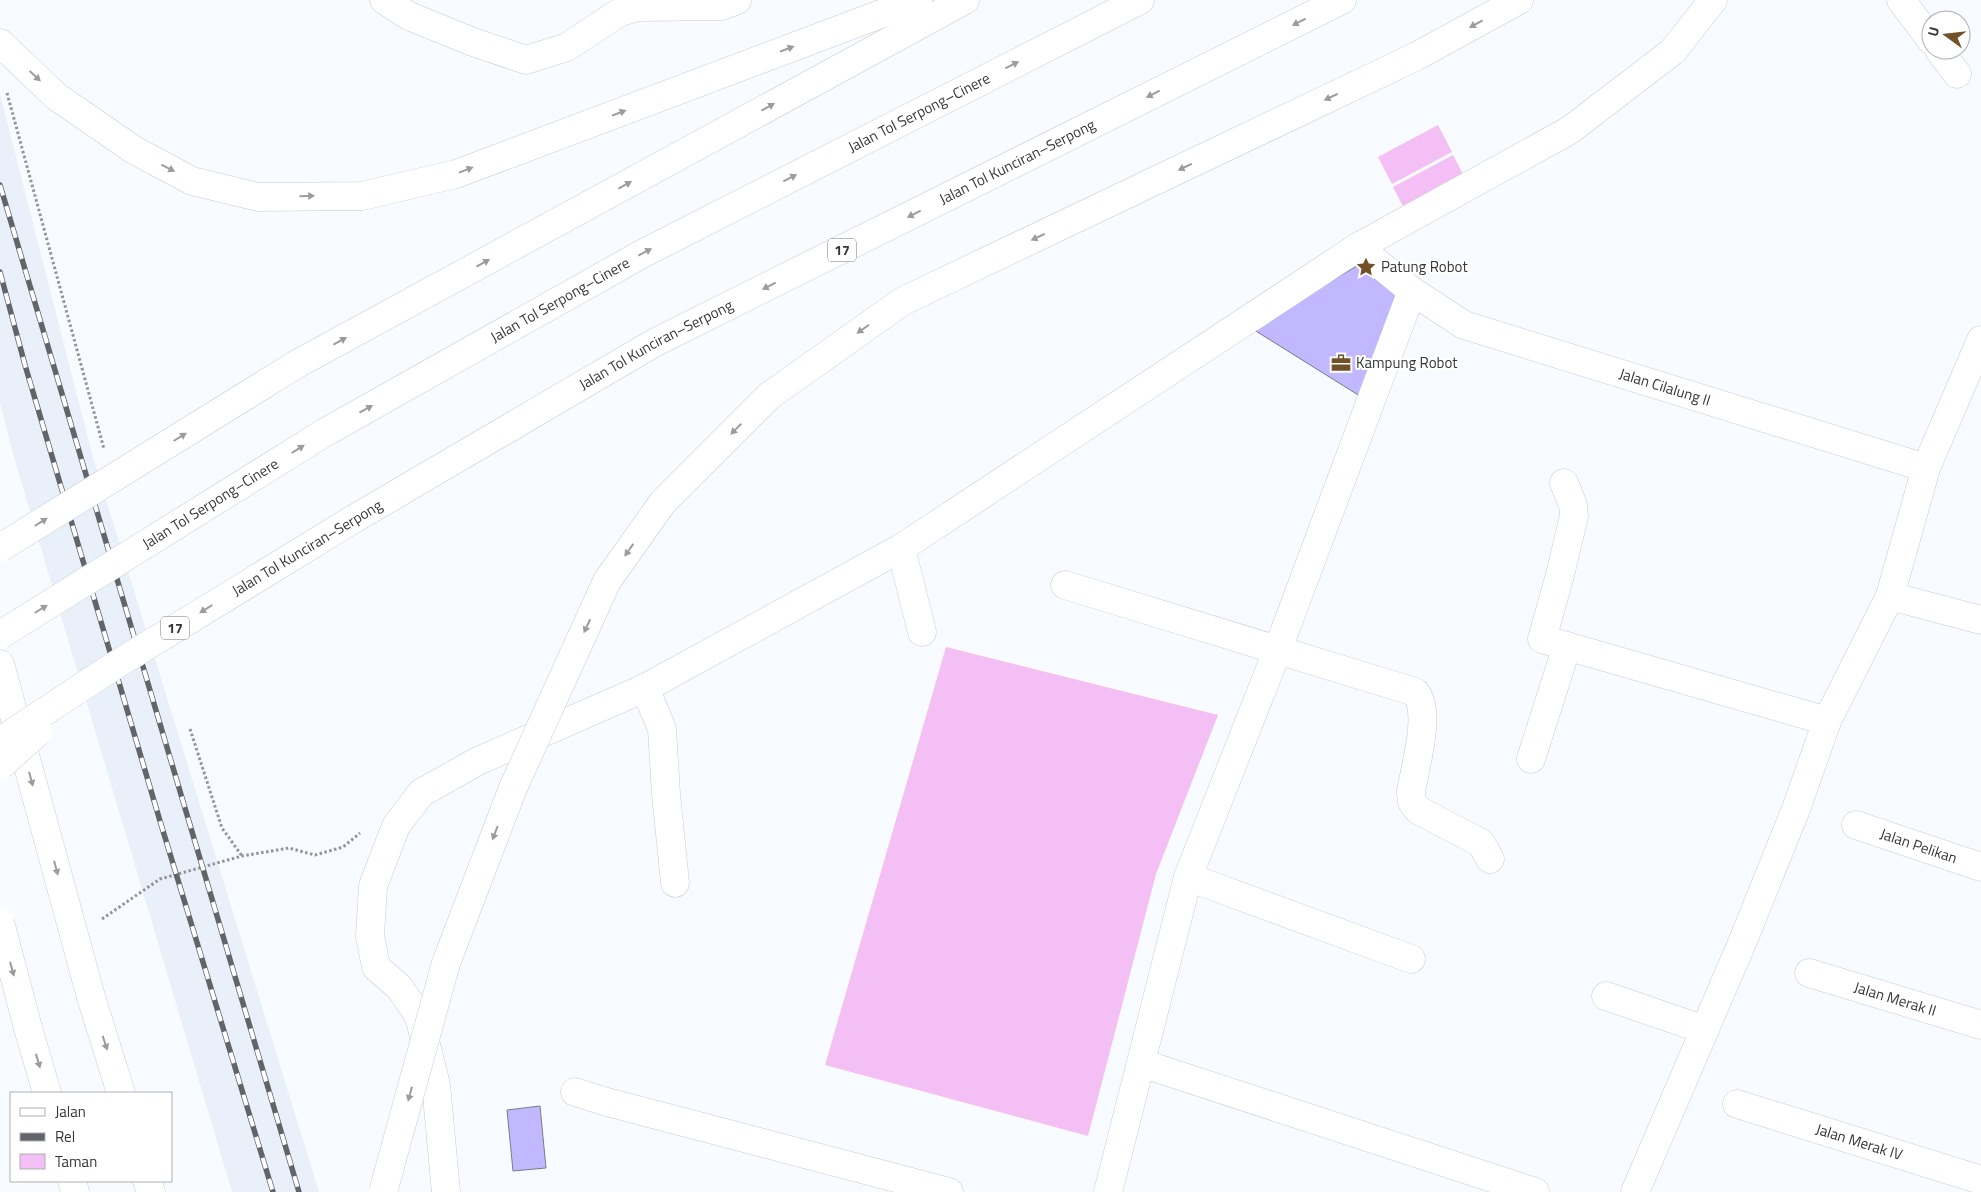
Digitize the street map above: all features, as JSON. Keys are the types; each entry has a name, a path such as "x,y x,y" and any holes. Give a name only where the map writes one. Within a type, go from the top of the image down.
{"main road":[{"path":"384,0 409,16 473,42 526,60 567,47 620,12 638,7 722,6 737,0"},
{"path":"0,42 57,96 134,150 192,181 258,197 362,196 456,174 918,0"},
{"path":"0,548 297,364 965,0"},
{"name":"Jalan Tol Serpong–Cinere","path":"0,635 324,433 640,255 1140,0"},
{"name":"Jalan Tol Kunciran–Serpong","path":"0,741 114,666 352,520 654,343 1342,0"},
{"path":"382,1192 446,963 513,788 607,581 663,502 769,396 903,301 1417,56 1519,0"},
{"path":"446,1192 436,1085 419,1016 399,988 376,967 370,936 373,886 396,826 421,793 470,766 645,688 900,548 1358,247 1570,130 1673,51 1713,0"},
{"path":"1901,0 1921,27"},
{"path":"1946,60 1957,74"},
{"name":"Jalan Cilalung II","path":"1358,247 1412,291 1464,325 1926,468"},
{"path":"1108,1192 1188,877 1278,649 1412,291"},
{"path":"1635,1192 1705,1030 1796,809 1827,720 1890,596 1926,468 1981,340"},
{"path":"1564,483 1573,505 1574,516 1542,638 1827,720"},
{"path":"900,548 922,632"},
{"path":"1065,585 1415,692 1420,698 1424,720 1411,792 1412,802 1418,810 1481,842 1490,859"},
{"path":"1890,596 1981,620"},
{"path":"1532,759 1568,646"},
{"path":"0,664 91,997 121,1092"},
{"path":"0,766 114,666"},
{"path":"645,688 662,729 675,883"},
{"name":"Jalan Pelikan","path":"1856,825 1981,866"},
{"path":"1188,877 1412,959"},
{"path":"0,922 47,1092"},
{"name":"Jalan Merak II","path":"1809,973 1981,1025"},
{"path":"1606,996 1705,1030"},
{"path":"1141,1064 1535,1192"},
{"path":"575,1092 949,1192"},
{"name":"Jalan Merak IV","path":"1737,1104 1981,1180"}],"path":[{"path":"5,85 105,455"},
{"path":"190,729 222,828 242,856"},
{"path":"95,924 160,879 242,856 290,848 315,855 343,847 364,828 396,826"}],"shaded area":[{"path":"0,94 92,454 319,1192 232,1192 15,461 0,403"}],"green space":[{"path":"1438,125 1452,152 1392,184 1378,157"},
{"path":"1453,155 1467,182 1407,214 1393,187"},
{"path":"946,647 1218,715 1156,874 1088,1136 825,1065"}],"building":[{"name":"Kampung Robot","path":"1357,266 1399,297 1363,398 1251,328"},
{"path":"540,1106 546,1168 513,1171 507,1110"}],"railway":[{"path":"0,185 299,1192"},
{"path":"0,272 25,365 160,821 273,1192"}],"place":[{"name":"Patung Robot","path":"1366,267"},
{"name":"Kampung Robot","path":"1341,363"}]}
